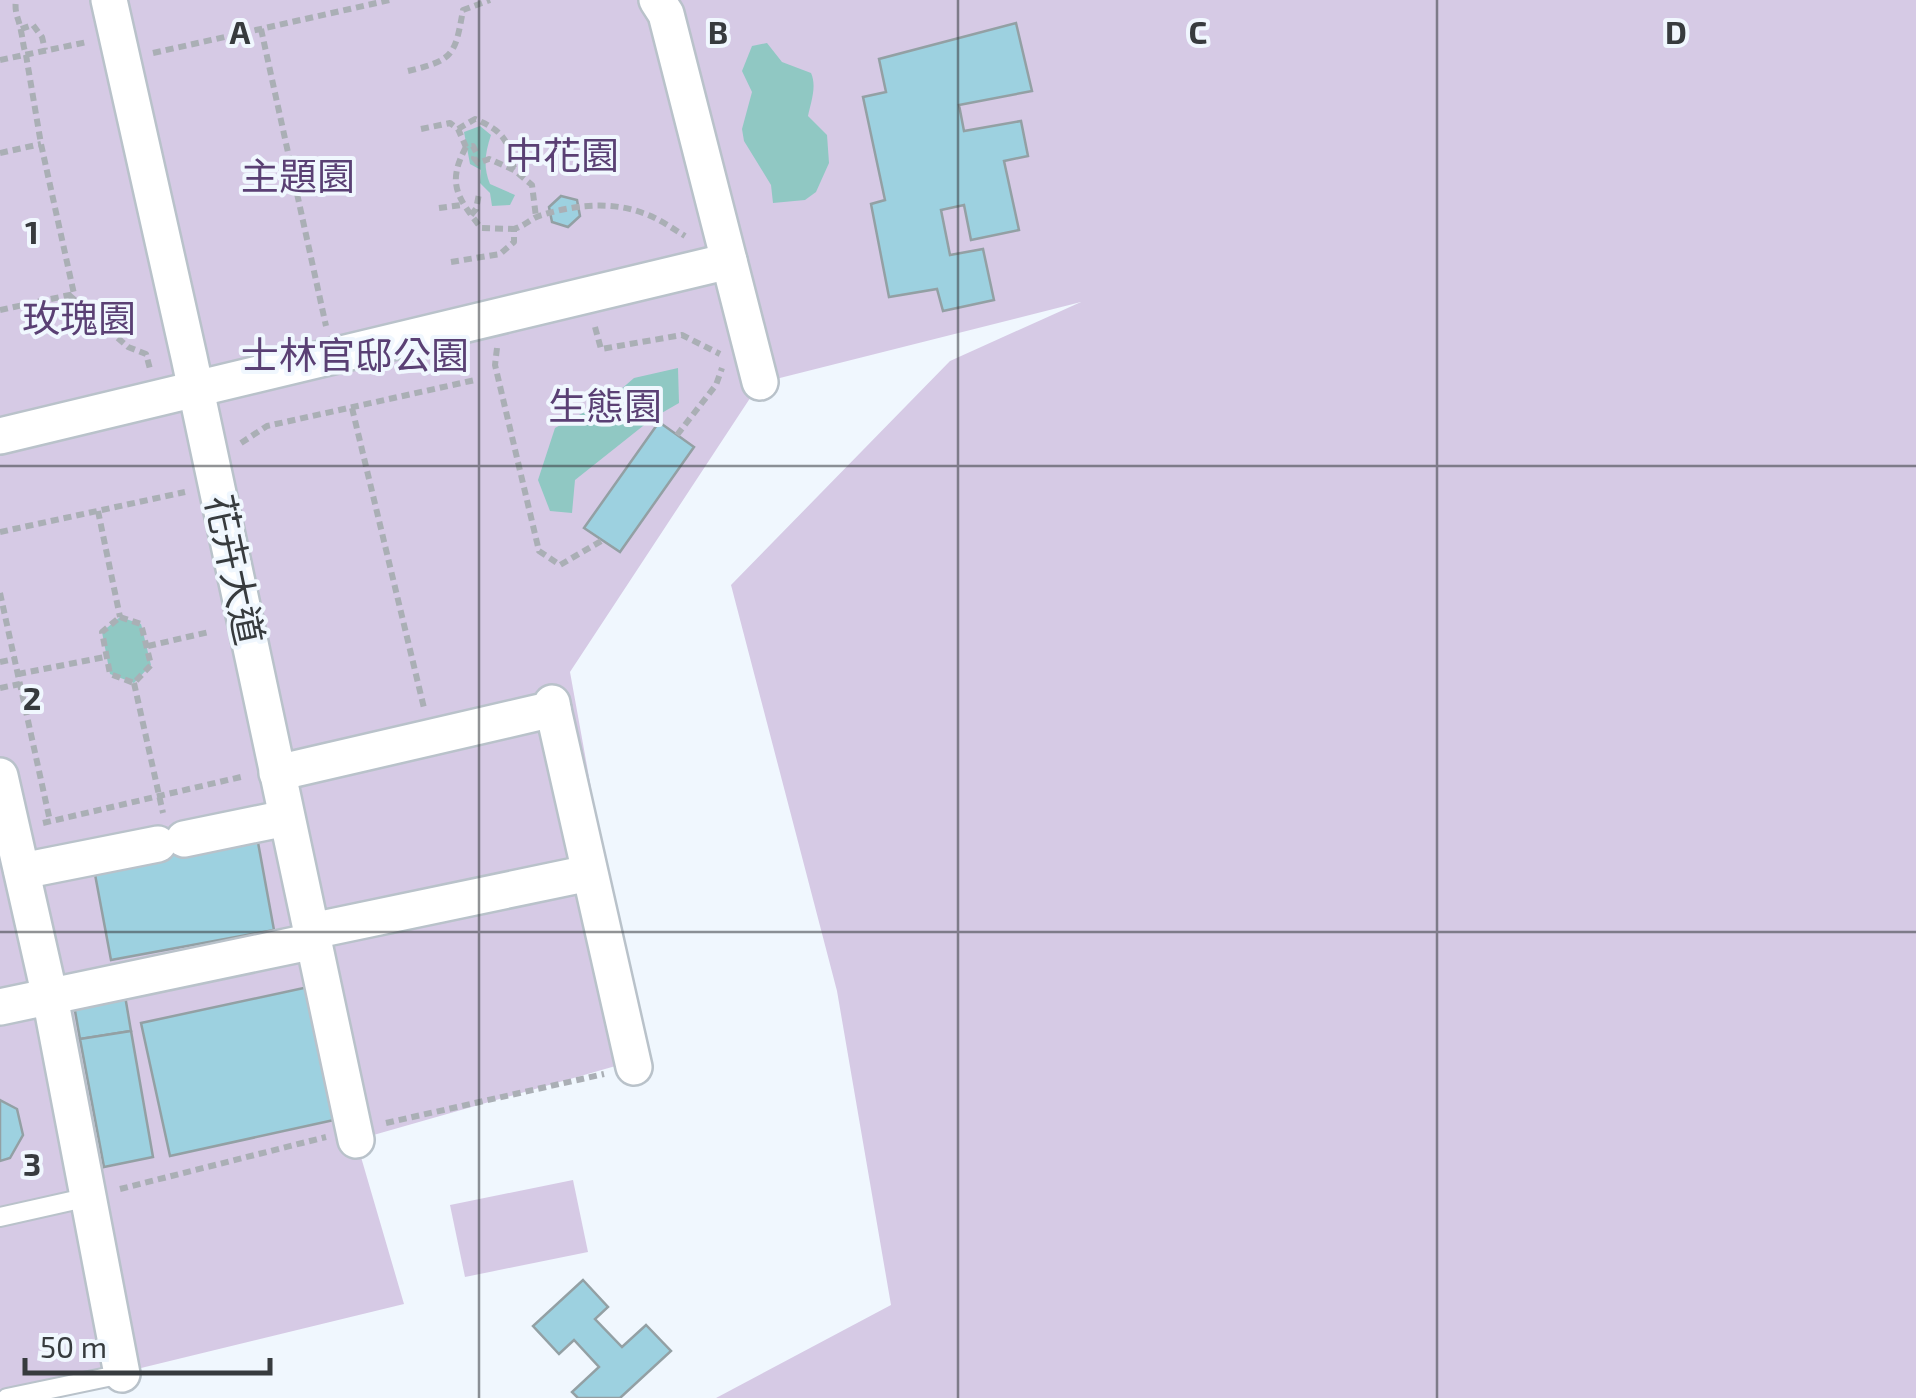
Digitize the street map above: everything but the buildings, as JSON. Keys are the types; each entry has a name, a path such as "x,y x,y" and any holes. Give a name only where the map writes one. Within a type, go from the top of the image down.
{"street":[{"name":"花卉大道","path":"110,0 354,1135"},
{"path":"657,0 666,14 760,382"},
{"path":"0,436 730,262"},
{"path":"276,772 553,706 634,1067"},
{"path":"0,776 11,849 50,997 122,1374"},
{"path":"11,849 169,835 286,818"},
{"path":"0,1007 590,873"}],"lane":[{"path":"0,1217 90,1197"},
{"path":"7,1398 122,1374"}],"path":[{"path":"0,310 74,294 41,144 21,28 14,13 16,0"},
{"path":"0,60 45,50 120,48 261,29 390,0"},
{"path":"408,71 436,64 456,46 463,10 490,0"},
{"path":"21,28 33,25 45,50"},
{"path":"261,29 327,327"},
{"path":"458,130 475,119 496,128 510,145 514,170"},
{"path":"421,129 450,124 458,130 466,148"},
{"path":"0,153 41,144"},
{"path":"536,217 532,184 514,170 488,160 478,163 473,146 466,148 455,166 457,190 462,205 481,228 514,229 566,208 614,205 646,214 730,262"},
{"path":"471,214 479,194"},
{"path":"440,208 462,205"},
{"path":"451,262 500,254 514,242 514,229"},
{"path":"69,295 128,347 146,354 150,371"},
{"path":"586,297 601,349 682,335 726,357 716,385 677,435"},
{"path":"482,360 494,365"},
{"path":"0,532 98,510 214,475 267,426 475,380"},
{"path":"500,387 539,551 560,565 603,540"},
{"path":"352,408 430,738"},
{"path":"98,510 120,618"},
{"path":"0,592 50,822"},
{"path":"120,618 141,624 148,646 151,666 134,684"},
{"path":"120,618 102,632 105,657 110,674 134,684"},
{"path":"148,646 208,632"},
{"path":"18,674 105,657"},
{"path":"0,662 15,660"},
{"path":"0,688 20,684"},
{"path":"134,684 169,835"},
{"path":"11,849 50,822 158,795 276,772"},
{"path":"90,1197 634,1067"}],"green space":[{"path":"0,0 1916,0 1916,1398 716,1398 891,1305 837,991 731,585 950,361 1081,302 760,383 570,672 640,1059 356,1140 404,1304 141,1368 0,1396"},
{"path":"573,1180 588,1252 465,1277 450,1205"}],"shaded area":[{"path":"767,43 782,62 811,73 813,89 808,116 827,135 829,163 816,192 805,200 773,203 771,185 744,141 742,129 752,92 742,71 752,46"},
{"path":"480,126 491,135 486,160 490,184 515,195 510,205 492,206 490,193 480,183 481,170 470,164 464,132"},
{"path":"678,368 679,403 653,418 575,480 572,513 550,511 538,480 555,428 612,397 634,378"},
{"path":"120,617 141,624 151,665 134,683 110,674 102,632"}],"park label":[{"name":"中花園","path":"562,156"},
{"name":"主題園","path":"298,177"},
{"name":"玫瑰園","path":"79,319"},
{"name":"士林官邸公園","path":"355,356"},
{"name":"生態園","path":"605,407"}]}
